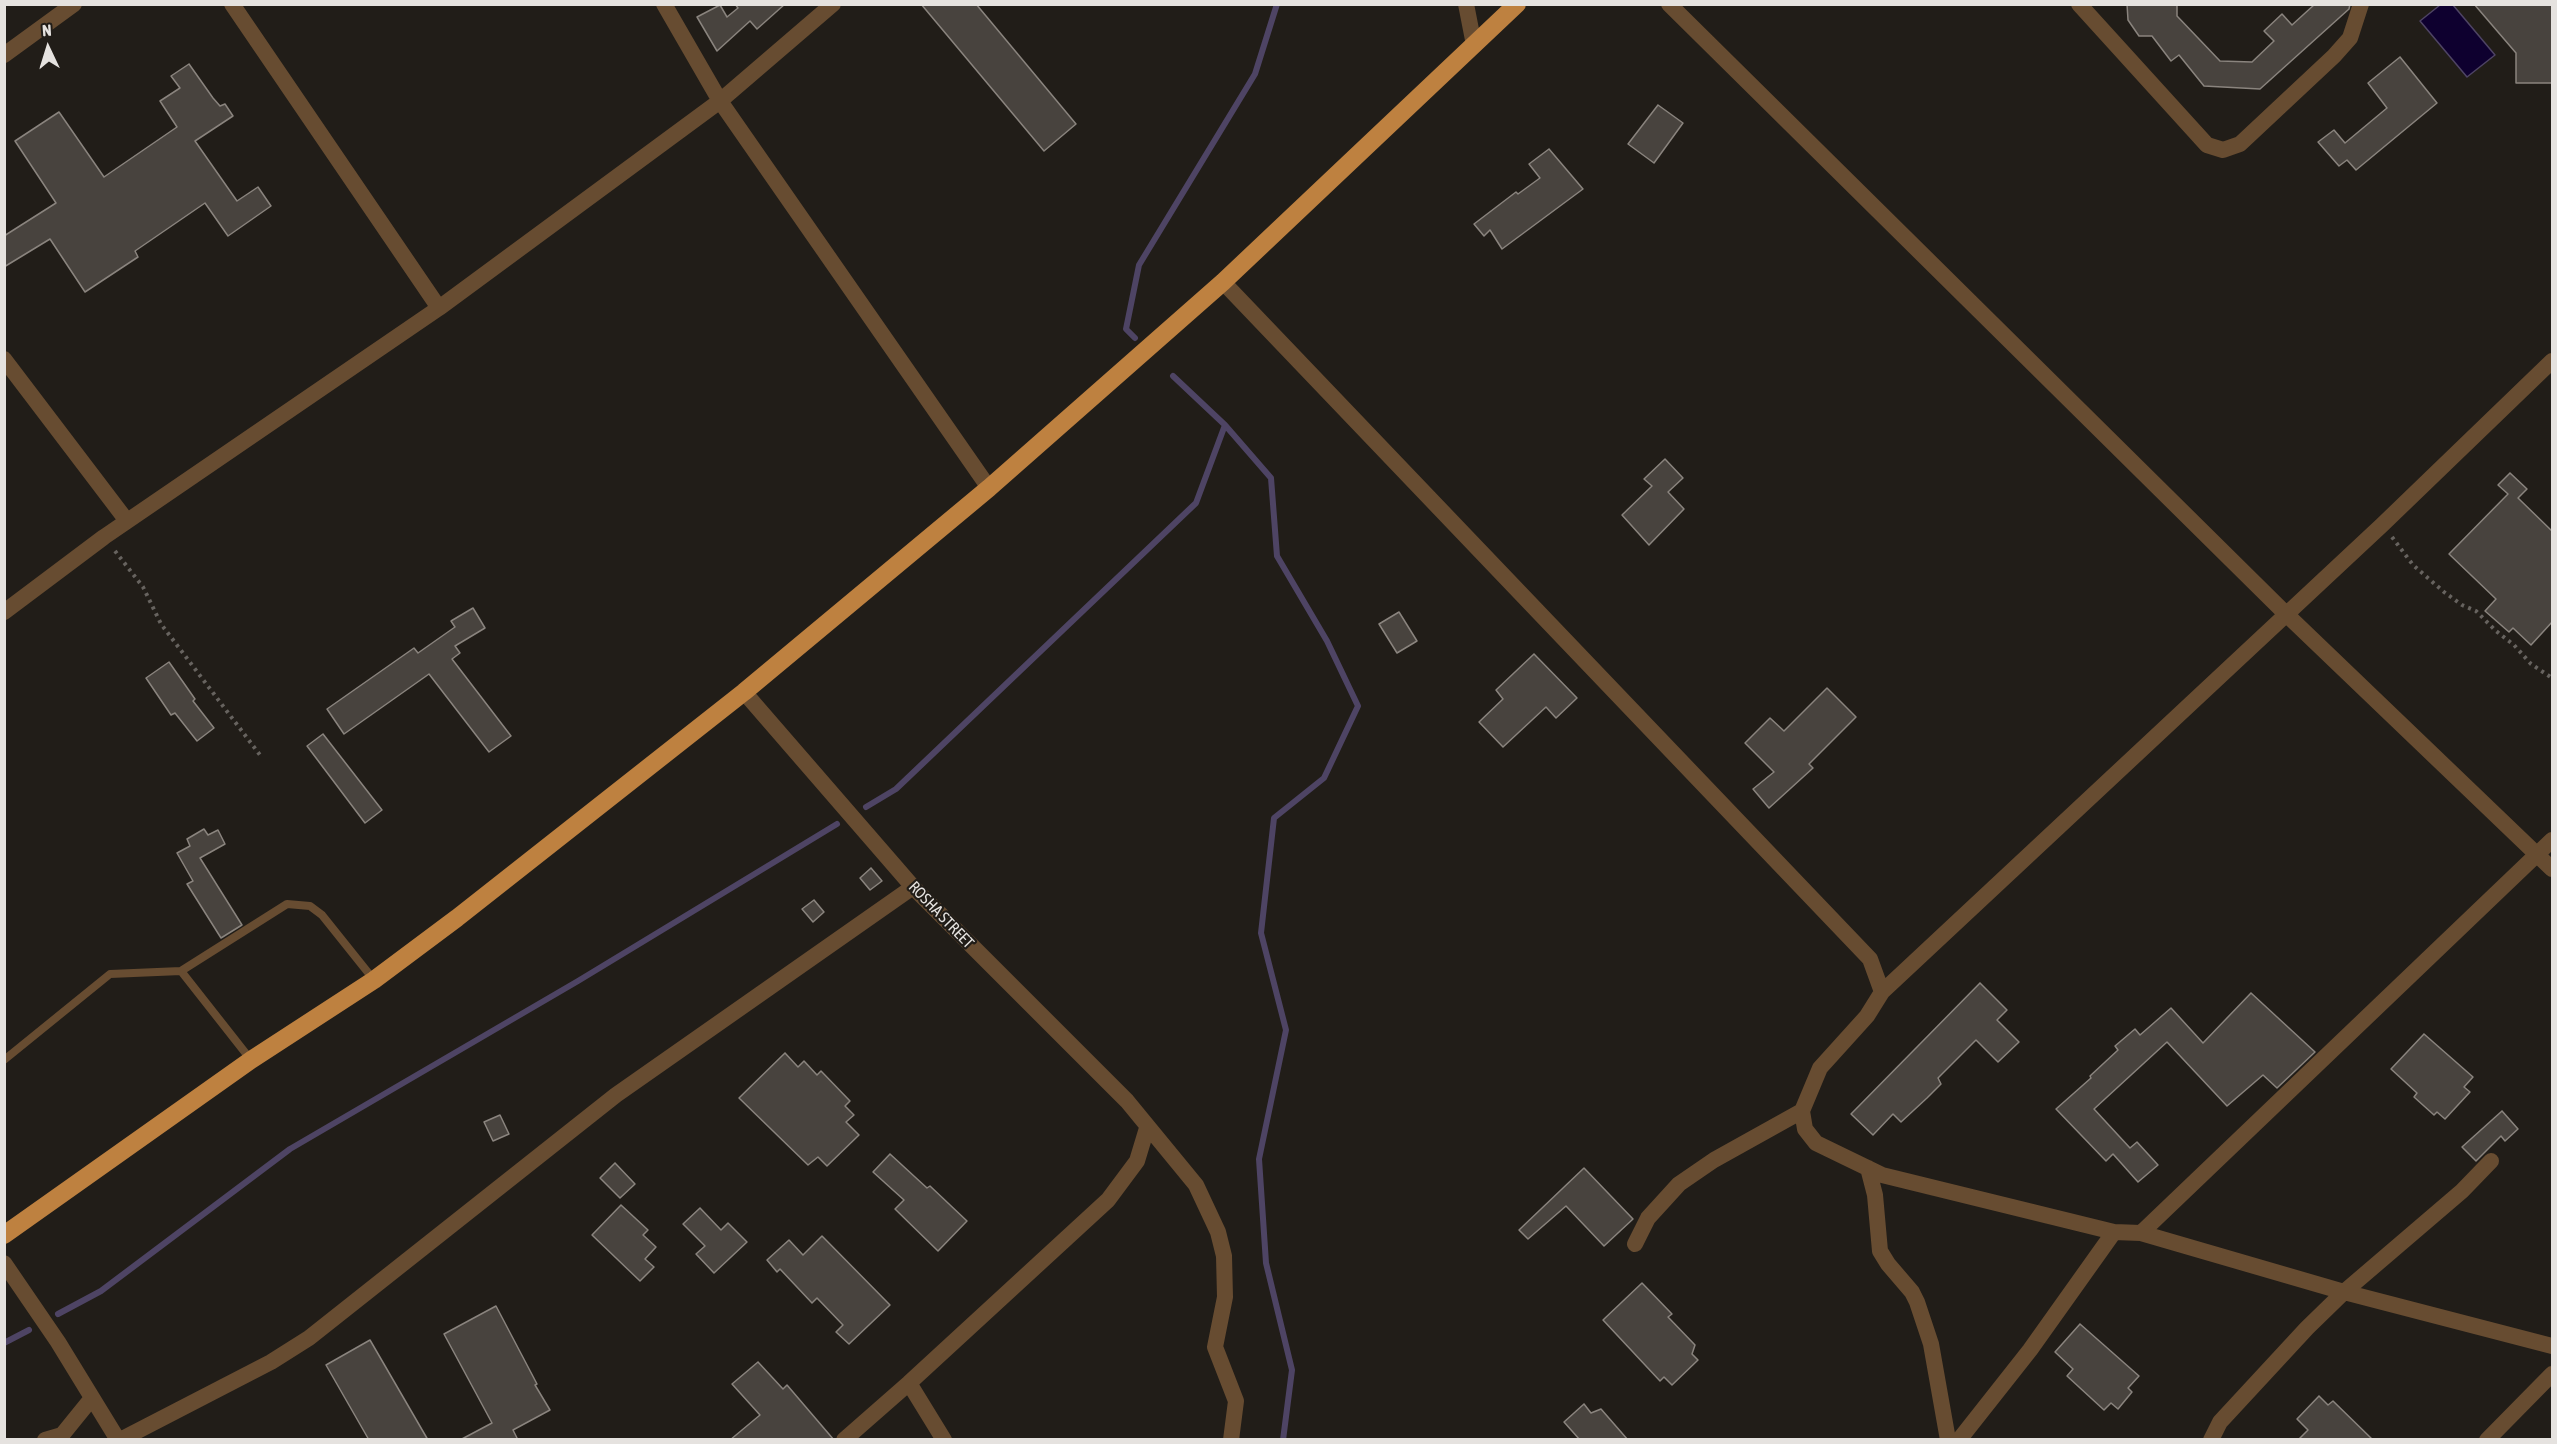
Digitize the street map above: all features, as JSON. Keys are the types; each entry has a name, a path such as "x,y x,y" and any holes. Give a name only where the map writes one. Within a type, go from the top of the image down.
{"highway":[{"path":"4,1235 251,1060 374,980 457,918 744,692 989,488 1223,282 1517,4"}],"street":[{"path":"4,55 74,4"},
{"path":"232,4 439,308"},
{"path":"664,4 720,101 989,488"},
{"path":"4,612 104,537 439,308 720,101 833,4"},
{"path":"1466,4 1473,45"},
{"path":"1669,4 2286,614 2553,869"},
{"path":"2079,4 2207,145 2223,150 2240,144 2334,56 2350,38 2361,4"},
{"path":"1223,282 1870,959 1881,992"},
{"path":"4,359 127,521"},
{"path":"2553,361 2382,525 1881,992 1867,1016 1820,1068 1802,1111 1805,1129 1816,1143 1894,1178 2114,1232 2141,1233 2344,1292 2553,1346"},
{"name":"ROSHA STREET","path":"744,692 913,887 1127,1101 1196,1185 1222,1245 1225,1297 1215,1347 1236,1401 1231,1440"},
{"path":"2141,1233 2553,840"},
{"path":"4,1263 58,1342 119,1440 271,1362 309,1338 616,1095 913,887"},
{"path":"1635,1244 1648,1218 1679,1184 1714,1160 1802,1111"},
{"path":"844,1440 1108,1200 1137,1161 1147,1128"},
{"path":"2211,1440 2220,1422 2344,1292 2462,1191 2491,1161"},
{"path":"1868,1168 1875,1195 1880,1251 1912,1292 1917,1302 1931,1344 1948,1440"},
{"path":"1959,1440 2030,1350 2114,1232"},
{"path":"2487,1440 2553,1374"},
{"path":"909,1383 944,1440"},
{"path":"45,1440 62,1435 92,1398"}],"lane":[{"path":"4,1060 110,974 181,971 287,904 310,906 322,915 374,980"},
{"path":"181,971 251,1060"}],"path":[{"path":"2382,525 2414,565 2436,585 2462,605 2476,611 2514,645 2531,664 2553,678"},
{"path":"104,537 143,587 160,624 260,755"}],"shaded area":[{"path":"2440,5 2453,5 2495,55 2467,77 2420,21"}],"building":[{"path":"735,4 785,4 757,29 750,21 717,51 697,17 720,5 727,17 738,8"},
{"path":"921,4 976,4 1076,124 1044,151"},
{"path":"2127,4 2177,4 2177,16 2220,61 2252,62 2274,41 2264,31 2282,14 2292,25 2315,4 2350,4 2349,9 2260,89 2204,86 2179,55 2171,61 2152,36 2139,36 2128,20"},
{"path":"2474,4 2553,4 2552,83 2516,83 2516,53"},
{"path":"2400,57 2437,103 2356,170 2347,160 2339,166 2318,142 2334,130 2345,143 2387,108 2368,83"},
{"path":"189,64 213,98 220,106 225,104 233,116 195,141 237,201 258,187 271,206 228,236 205,203 135,251 138,257 85,292 50,239 4,267 4,236 56,203 15,141 59,112 104,177 177,127 160,101 180,88 171,76"},
{"path":"1658,105 1683,123 1654,163 1628,144"},
{"path":"1549,149 1583,189 1502,249 1490,230 1484,236 1474,224 1516,192 1518,194 1540,178 1529,164"},
{"path":"1665,459 1683,478 1668,492 1684,509 1649,545 1622,515 1652,486 1644,479"},
{"path":"2510,473 2527,489 2518,498 2553,532 2553,621 2531,645 2513,628 2509,632 2485,611 2496,599 2449,554 2508,494 2498,485"},
{"path":"473,608 485,628 455,646 460,653 452,659 511,736 489,752 429,674 344,734 327,709 414,648 418,653 455,627 451,621"},
{"path":"1399,612 1417,641 1397,653 1379,624"},
{"path":"1534,654 1577,698 1556,718 1546,707 1503,747 1479,722 1503,699 1496,690"},
{"path":"169,662 195,699 193,701 214,728 197,741 175,713 171,715 146,678"},
{"path":"1827,688 1856,717 1809,764 1813,768 1769,808 1753,789 1774,772 1745,743 1770,718 1784,731"},
{"path":"323,734 382,810 365,823 307,746"},
{"path":"204,829 208,835 218,830 225,844 200,858 242,925 221,938 187,884 193,881 177,853 190,846 187,839"},
{"path":"871,868 882,881 870,890 860,878"},
{"path":"814,900 824,912 813,922 802,909"},
{"path":"1980,983 2007,1010 1997,1020 2019,1042 1998,1062 1976,1040 1938,1078 1941,1084 1901,1122 1893,1114 1873,1135 1851,1114"},
{"path":"2251,993 2315,1052 2277,1088 2263,1075 2227,1106 2167,1042 2094,1109 2130,1148 2137,1142 2158,1165 2138,1182 2113,1154 2106,1161 2056,1109 2091,1078 2090,1076 2118,1050 2115,1046 2135,1029 2140,1035 2171,1008 2203,1043"},
{"path":"2424,1034 2473,1077 2464,1087 2470,1092 2445,1119 2437,1112 2434,1115 2414,1097 2417,1093 2391,1069"},
{"path":"785,1053 798,1067 804,1061 817,1075 821,1071 850,1101 845,1106 854,1115 846,1122 859,1135 827,1166 818,1157 808,1165 739,1098"},
{"path":"2502,1111 2518,1129 2505,1141 2501,1136 2476,1161 2462,1147"},
{"path":"500,1115 509,1134 493,1141 484,1122"},
{"path":"890,1154 927,1188 930,1186 967,1221 938,1251 895,1209 904,1200 873,1172"},
{"path":"615,1163 635,1184 620,1198 600,1178"},
{"path":"1584,1168 1633,1219 1604,1246 1566,1206 1528,1239 1519,1230"},
{"path":"621,1205 648,1230 643,1235 656,1247 645,1259 654,1267 640,1281 592,1235"},
{"path":"700,1208 721,1230 728,1223 747,1242 714,1273 696,1254 705,1246 683,1224"},
{"path":"822,1236 890,1305 849,1344 836,1332 843,1325 817,1298 812,1303 780,1269 777,1272 767,1260 789,1240 803,1255"},
{"path":"1642,1283 1672,1314 1668,1317 1695,1345 1692,1354 1698,1360 1672,1385 1664,1377 1660,1381 1603,1320"},
{"path":"496,1306 550,1410 513,1430 518,1440 460,1440 492,1423 444,1334"},
{"path":"2080,1324 2139,1376 2128,1388 2132,1392 2118,1409 2111,1403 2104,1410 2067,1376 2073,1369 2055,1352"},
{"path":"370,1340 428,1440 369,1440 326,1365"},
{"path":"758,1362 783,1389 787,1385 834,1440 730,1440 760,1415 732,1384"},
{"path":"2319,1396 2328,1405 2333,1401 2373,1440 2298,1440 2308,1430 2297,1419"},
{"path":"1584,1404 1591,1413 1601,1409 1628,1440 1580,1440 1564,1422"}],"waterway":[{"path":"1135,338 1126,329 1139,265 1255,74 1277,4"},
{"path":"866,807 896,789 1196,503 1225,425 1173,376"},
{"path":"1225,425 1271,478 1277,556 1327,641 1358,706 1324,778 1274,818 1261,933 1286,1030 1259,1159 1266,1263 1292,1370 1283,1440"},
{"path":"58,1314 101,1291 290,1149 578,981 837,824"},
{"path":"4,1343 29,1330"}]}
